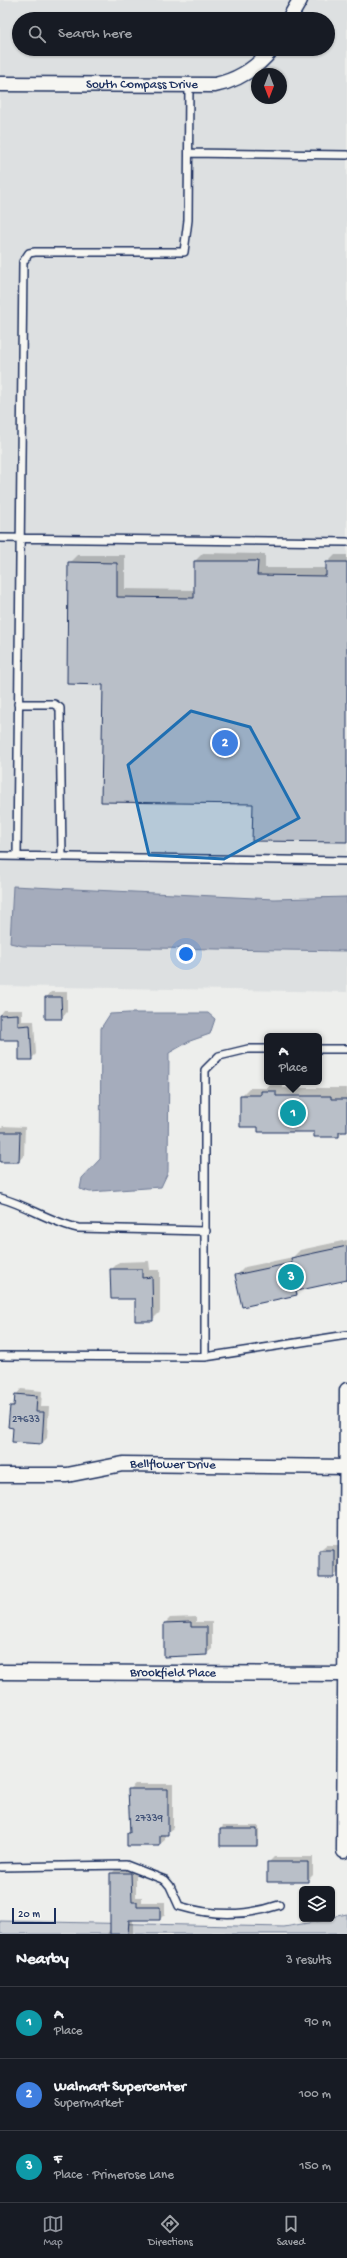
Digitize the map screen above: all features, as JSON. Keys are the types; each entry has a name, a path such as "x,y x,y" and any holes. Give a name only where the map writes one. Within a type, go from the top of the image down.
{"street":[{"path":"293,12 300,0"},
{"name":"South Compass Drive","path":"0,84 215,85 237,79 253,69 265,56"},
{"path":"344,1850 347,1390"},
{"name":"Bellflower Drive","path":"0,1475 67,1475 123,1464 346,1467"},
{"name":"Brookfield Place","path":"0,1672 345,1674"}],"lane":[{"path":"17,856 22,262 29,253 34,252 184,252 188,220 189,86"},
{"path":"189,153 347,155"},
{"path":"0,538 347,542"},
{"path":"18,704 54,704 60,708 62,857"},
{"path":"0,856 347,861"},
{"path":"205,1357 205,1070 219,1056 248,1049 264,1049"},
{"path":"322,1049 347,1049"},
{"path":"0,1198 17,1202 59,1224 78,1228 206,1230"},
{"path":"0,1356 205,1357 347,1335"},
{"path":"0,1866 126,1866 164,1880 170,1886 179,1906 236,1914 259,1912 279,1905"}],"highlighted area":[{"path":"191,711 250,727 299,818 224,859 149,855 128,765"}],"shaded area":[{"path":"0,0 347,0 347,992 0,986"},
{"path":"347,1914 347,1934 0,1934 0,1921 284,1927 314,1922 335,1922 335,1916"}],"water":[{"path":"13,886 274,899 347,897 347,951 23,946 10,943"},
{"path":"208,1013 215,1019 210,1034 190,1041 169,1053 168,1172 161,1187 90,1192 80,1189 82,1178 100,1159 101,1028 110,1014"}],"building":[{"path":"194,561 258,561 257,575 326,576 326,562 347,562 347,842 252,841 253,804 101,802 103,685 67,684 68,562 117,563 117,597 194,598"},
{"path":"45,997 61,997 62,1019 45,1019"},
{"path":"18,1014 18,1026 30,1025 32,1060 19,1060 19,1040 0,1040 0,1015"},
{"path":"261,1091 276,1091 276,1096 331,1096 331,1099 347,1099 347,1132 339,1132 339,1137 314,1137 314,1132 258,1132 258,1127 240,1127 240,1095 261,1095"},
{"path":"0,1132 20,1132 19,1162 0,1162"},
{"path":"347,1246 347,1280 296,1291 297,1295 242,1307 235,1275 292,1263 291,1258"},
{"path":"110,1269 142,1269 142,1278 152,1277 153,1321 135,1321 135,1299 111,1299"},
{"path":"15,1394 37,1396 36,1412 44,1412 42,1444 12,1442 13,1428 8,1427 10,1406 14,1406"},
{"path":"319,1550 334,1550 334,1578 319,1578"},
{"path":"191,1622 191,1627 207,1627 207,1655 164,1657 164,1623"},
{"path":"128,1789 168,1789 168,1835 160,1835 160,1846 127,1846 127,1833 130,1833"},
{"path":"220,1829 257,1829 257,1846 220,1846"},
{"path":"267,1862 308,1862 308,1882 267,1882"},
{"path":"110,1873 131,1873 132,1902 137,1902 137,1907 160,1907 160,1920 129,1920 128,1934 110,1934"}],"place":[{"name":"Walmart Supercenter","path":"225,743"},
{"name":"A","path":"293,1113"},
{"name":"F","path":"291,1277"}]}
